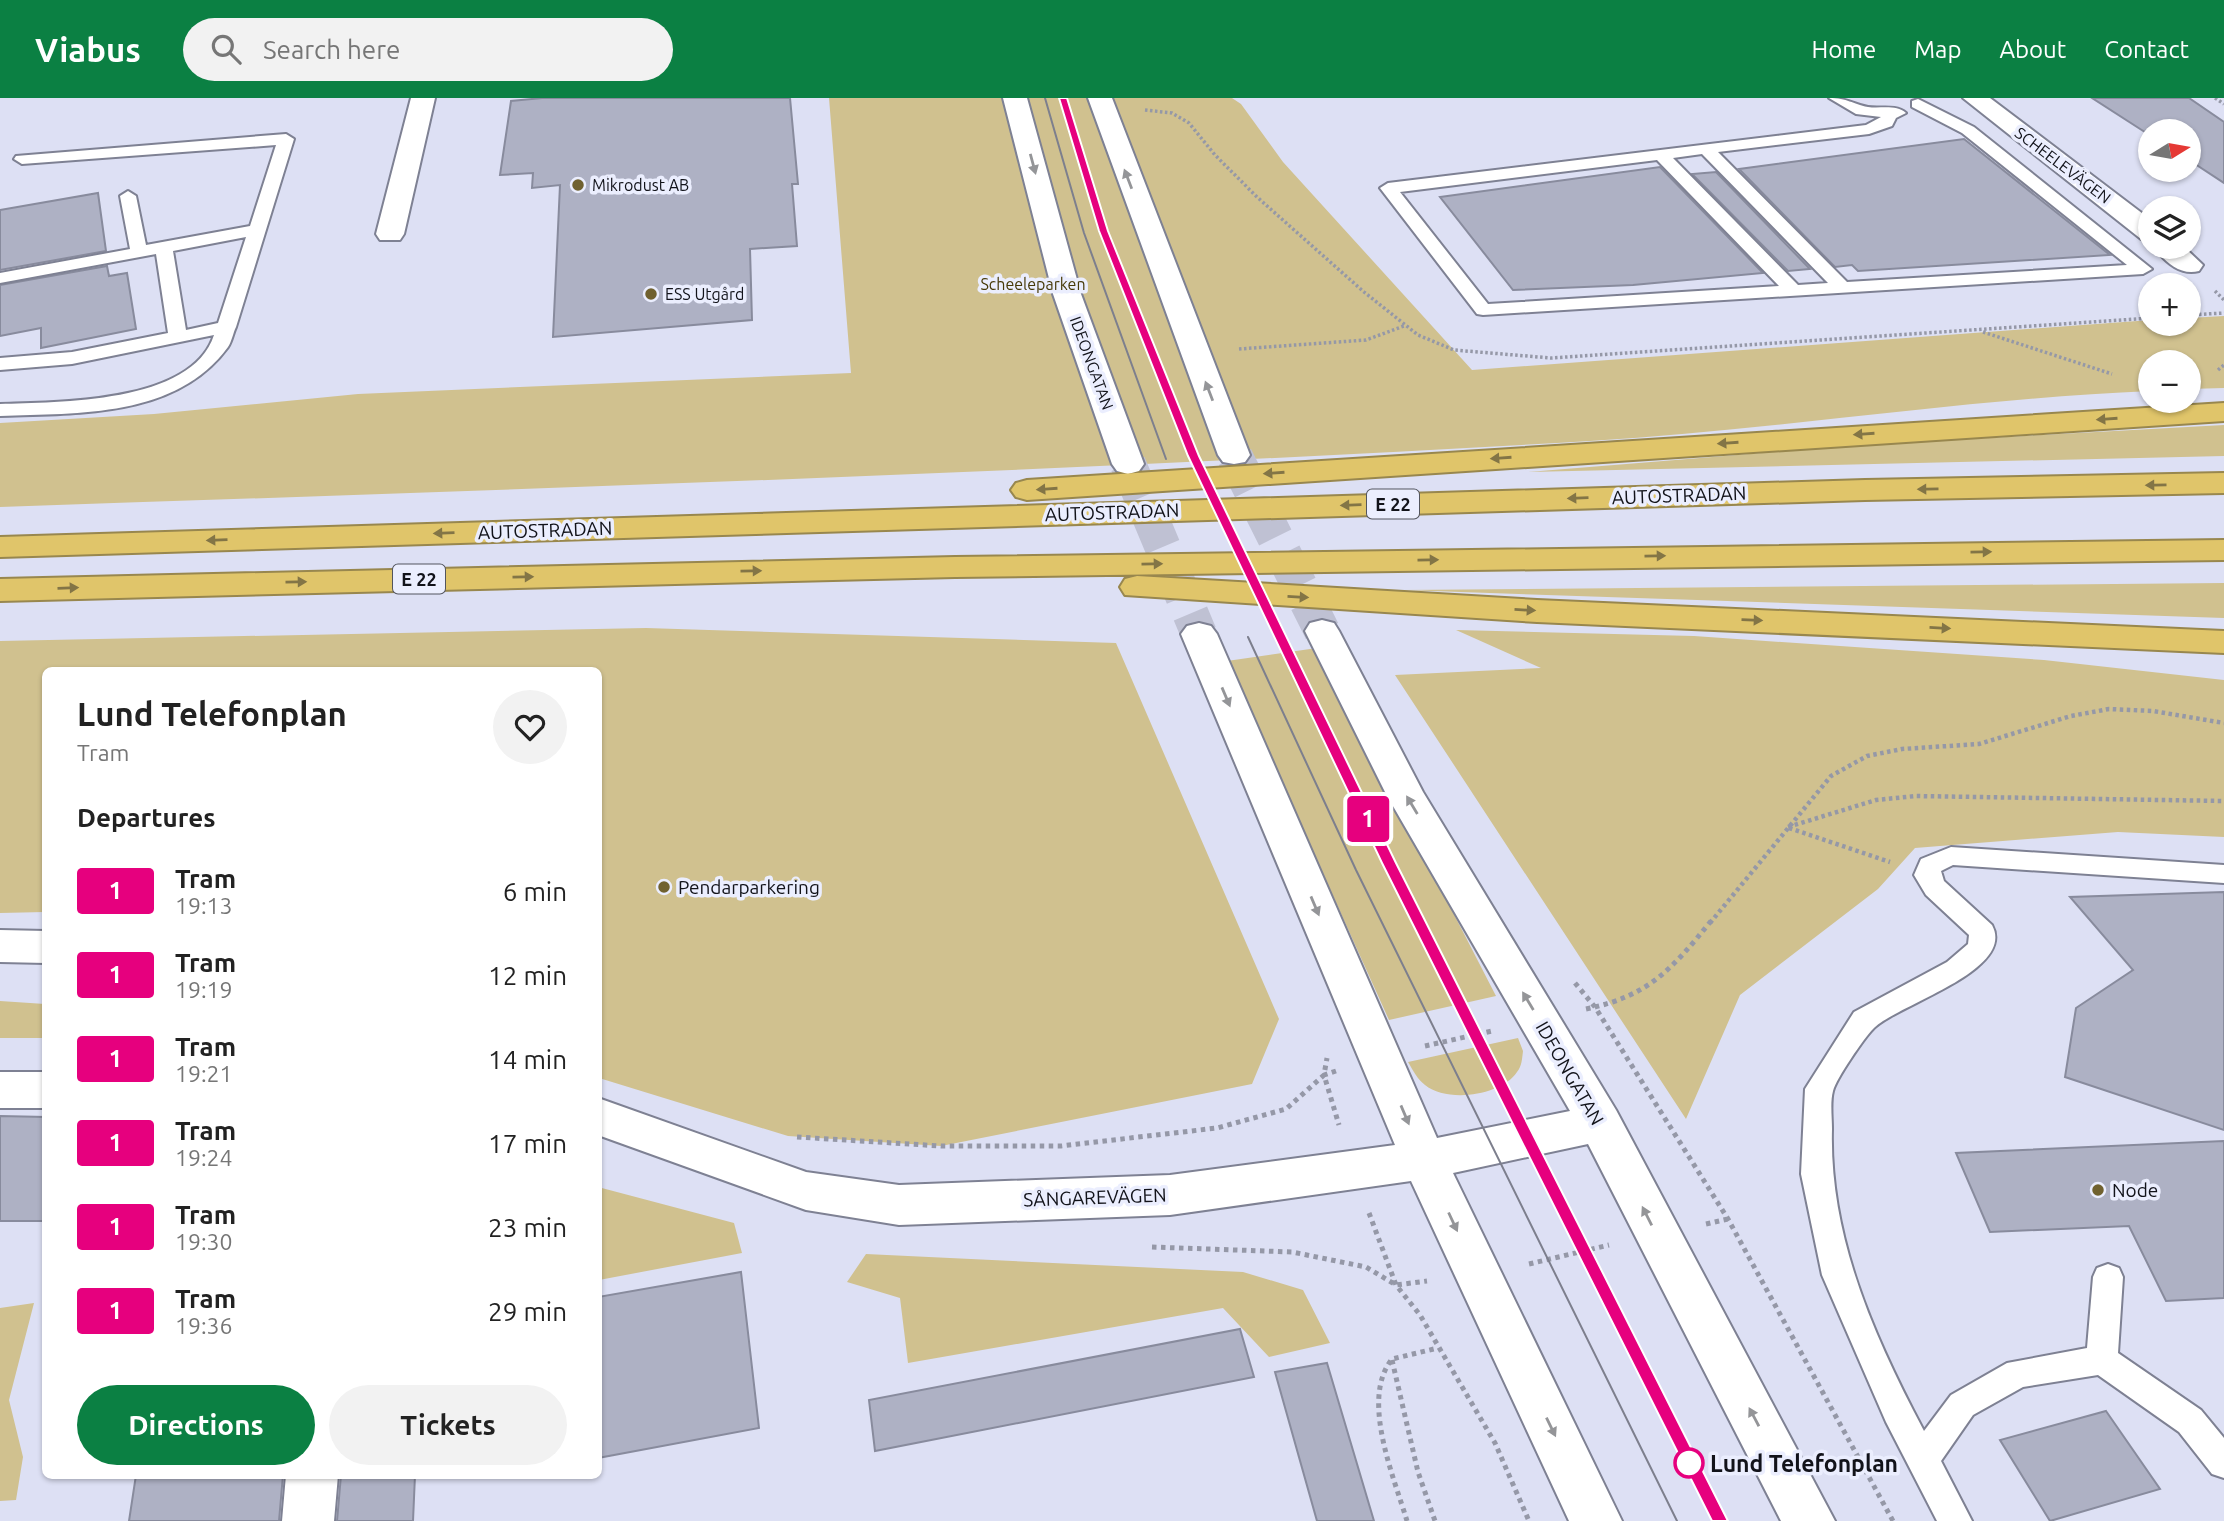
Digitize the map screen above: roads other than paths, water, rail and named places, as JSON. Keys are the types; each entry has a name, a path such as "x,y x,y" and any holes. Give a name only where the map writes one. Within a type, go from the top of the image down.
{"highway":[{"path":"561,529 940,496 1221,476 2224,412"},
{"name":"AUTOSTRADAN","path":"0,547 1837,491 2224,484"},
{"name":"E 22","path":"0,590 838,569 2224,550"},
{"path":"838,569 1537,611 2224,642"}],"street":[{"path":"390,233 423,98"},
{"name":"IDEONGATAN","path":"1015,98 1067,293 1128,464"},
{"path":"1100,98 1122,163 1234,455"},
{"name":"SCHEELEVÄGEN","path":"1975,98 2138,223"},
{"path":"2182,259 2189,265"},
{"name":"IDEONGATAN","path":"1322,631 1405,794 1600,1123 1808,1521"},
{"path":"1199,634 1424,1160 1596,1521"},
{"path":"0,946 42,947"},
{"path":"0,1090 42,1090"},
{"name":"SÅNGAREVÄGEN","path":"602,1117 806,1191 899,1205 1170,1195 1424,1160 1600,1123"},
{"path":"308,1521 312,1479"}],"lane":[{"path":"1837,98 1862,111 1890,114 1903,113 1919,101 1968,130 2143,269 1483,310 1388,188 1869,129 1886,123 1890,114"},
{"path":"0,410 131,401 186,380 210,359 221,343 286,139 22,159"},
{"path":"1706,149 1843,288"},
{"path":"1661,155 1794,291"},
{"path":"128,196 139,251"},
{"path":"0,278 257,230"},
{"path":"164,247 178,337"},
{"path":"0,364 72,358 226,327"},
{"path":"1955,1521 1897,1412 1837,1275 1816,1174 1819,1089 1864,1020 1956,969 1980,949 1983,932 1935,888 1927,875 1930,865 1951,856 2038,859 2224,874"},
{"path":"2102,1360 2108,1277"},
{"path":"1923,1459 1962,1405 2018,1373 2102,1360 2190,1421 2224,1463"}],"tunnel":[{"path":"1234,455 1322,631"},
{"path":"1128,464 1199,634"}],"tram line":[{"path":"1045,98 1084,233 1166,459"},
{"path":"1063,98 1104,231 1194,456"},
{"name":"1","path":"1063,98 1104,231 1194,456 1283,648 1719,1521"},
{"path":"1277,634 1719,1521"},
{"path":"1248,637 1356,870 1677,1521"}],"place":[{"name":"Mikrodust AB","path":"578,185"},
{"name":"ESS Utgård","path":"651,294"},
{"name":"Pendarparkering","path":"664,887"},
{"name":"Node","path":"2098,1190"},
{"name":"Lund Telefonplan","path":"1689,1463"}],"park label":[{"name":"Scheeleparken","path":"1033,284"}]}
